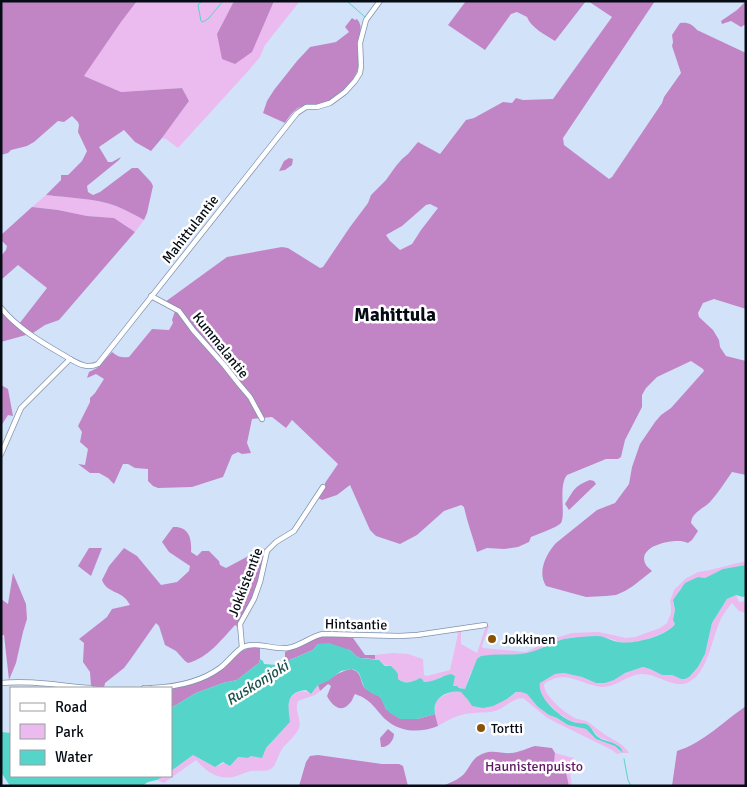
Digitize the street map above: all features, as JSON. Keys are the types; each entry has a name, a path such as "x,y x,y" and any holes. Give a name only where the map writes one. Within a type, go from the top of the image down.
{"street":[{"name":"Mahittulantie","path":"1,308 29,334 70,359 85,366 92,367 98,364 296,113 306,107 317,107 330,103 345,92 355,81 360,73 360,43 366,20 380,1"},
{"name":"Kummalantie","path":"151,296 179,311 192,330 250,397 262,419"},
{"path":"1,454 21,408 70,359"},
{"name":"Jokkistentie","path":"242,647 240,624 254,599 267,551 276,542 294,531 323,487"},
{"name":"Hintsantie","path":"242,647 255,644 291,648 323,634 417,635 485,625"},
{"path":"169,687 207,676 222,666 242,647"},
{"path":"1,682 31,682 81,687"}],"green space":[{"path":"1,1 137,1 84,76 121,92 182,88 189,101 151,151 135,142 124,130 99,147 108,162 121,157 87,186 88,192 93,195 100,192 132,168 138,168 153,186 144,220 108,203 46,195 61,180 61,175 68,175 82,161 87,151 78,132 78,122 72,116 64,122 58,121 27,146 1,155"},
{"path":"137,1 234,1 217,34 274,1 300,1 265,45 260,57 178,148 162,138 189,101 182,88 121,92 84,76"},
{"path":"234,1 274,1 252,52 235,64 222,59 217,34"},
{"path":"466,1 586,1 555,41 535,28 527,17 517,12 511,14 485,50 448,25"},
{"path":"588,1 655,1 563,138 564,145 609,179 681,73 672,46 672,35 680,23 690,24 697,30 746,53 746,309 714,299 703,303 698,313 699,317 713,330 726,356 746,361 746,475 732,472 710,502 693,516 691,523 698,531 692,540 688,543 675,541 661,543 649,549 644,559 646,566 652,571 633,586 616,595 586,597 546,586 543,581 544,563 556,543 597,510 615,503 629,484 632,467 640,444 661,415 671,408 704,371 691,361 657,377 646,388 642,395 642,407 625,440 621,457 618,459 606,459 567,475 564,480 562,493 563,514 561,523 531,537 529,542 518,547 504,549 487,548 477,552 464,507 461,505 444,511 417,535 400,544 376,536 370,530 350,485 337,495 322,500 318,498 325,488 325,483 338,464 292,420 286,428 272,417 252,419 247,443 251,453 242,454 238,452 232,455 223,477 192,487 158,488 148,481 148,469 135,468 128,464 123,464 114,484 99,473 90,473 78,464 85,465 88,449 80,442 82,432 78,426 90,402 90,398 104,379 96,374 87,378 89,372 97,368 112,352 120,357 129,357 152,329 169,330 173,323 175,311 178,311 165,302 227,257 282,247 288,248 320,268 323,267 368,203 371,195 418,142 440,154 466,120 474,118 503,102 512,103 516,98 523,100 553,99 612,17","holes":["430,204 438,208 412,244 400,250 386,235 402,226 426,205"]},
{"path":"746,1 746,24 741,27 731,21 722,24 721,21"},
{"path":"352,18 357,19 361,28 358,47 358,68 354,78 345,89 329,101 298,108 285,123 263,113 267,101 274,90 310,47 336,42 349,32 345,27"},
{"path":"289,158 293,159 292,165 285,170 279,171 284,161"},
{"path":"46,195 108,203 144,220 135,232 114,218 87,216 32,207"},
{"path":"32,207 87,216 114,218 135,232 59,320 45,325 33,333 19,324 47,288 18,265 1,280 1,256 7,246 1,240 1,235"},
{"path":"1,311 7,318 26,335 1,342"},
{"path":"1,385 8,389 13,416 8,415 1,426"},
{"path":"590,480 596,484 569,510 565,504 573,492 581,484"},
{"path":"173,527 183,529 190,538 191,552 197,556 202,551 209,551 219,561 220,565 226,568 258,551 257,547 265,549 258,581 247,609 238,627 235,625 220,642 202,657 188,663 176,651 165,645 159,626 156,623 124,668 105,683 104,687 91,686 90,672 83,662 84,643 79,639 107,617 112,609 130,605 127,600 108,588 102,580 109,566 124,548 137,556 161,585 177,582 189,571 190,566 169,552 162,542"},
{"path":"89,548 102,548 91,576 78,566"},
{"path":"746,561 746,565 723,569 705,578 698,577 680,589 673,602 675,610 673,620 675,624 660,634 631,643 603,637 568,638 527,654 486,655 471,672 465,689 453,686 442,676 429,682 424,682 420,678 412,682 403,682 398,679 398,674 390,666 375,659 375,655 408,654 423,659 424,675 427,676 450,670 458,634 455,631 461,629 461,644 477,653 486,626 489,626 483,648 526,652 555,638 572,633 599,632 626,638 635,637 660,628 667,623 671,613 670,601 674,590 685,579 698,572"},
{"path":"13,573 26,604 27,619 16,663 9,680 4,635 1,635 1,599 8,604"},
{"path":"736,595 739,602 746,601 746,613 739,611 732,603 719,623 704,666 695,678 689,682 683,684 671,683 647,674 641,674 606,687 595,686 565,677 553,679 544,685 551,699 560,707 575,718 590,723 621,744 629,753 623,753 618,745 599,737 588,725 574,723 558,713 543,698 539,687 540,683 555,674 564,673 582,677 596,683 614,679 643,667 662,675 672,675 681,679 698,667 705,654 712,623 727,599"},
{"path":"329,635 353,638 365,655 375,655 375,659 360,658 350,650 318,644 313,650 285,662 285,652 319,637"},
{"path":"249,648 260,648 259,663 237,680 196,693 172,707 172,689 209,678 242,651"},
{"path":"351,669 359,674 363,685 368,691 377,694 381,698 386,709 417,719 435,714 438,726 417,731 397,727 385,719 369,702 355,694 346,707 336,707 327,696 331,686 328,684 320,691 318,685"},
{"path":"318,685 320,691 315,695 298,701 299,728 282,749 271,769 251,771 227,778 217,776 208,771 196,760 164,783 157,780 162,777 172,777 172,770 193,755 215,767 238,757 248,758 266,748 290,722 288,708 293,695 303,691 311,694"},
{"path":"461,691 472,706 507,699 517,692 527,694 538,707 549,715 568,725 586,729 596,739 616,746 622,753 617,754 546,717 523,698 519,698 495,711 460,715 438,726 435,712 436,702 443,696"},
{"path":"746,706 746,786 672,786 677,751 696,743"},
{"path":"388,729 394,734 393,739 388,745 381,747 380,738"},
{"name":"Haunistenpuisto","path":"535,746 552,748 555,753 554,763 562,766 566,772 569,786 443,786 462,776 473,760 482,754 493,752 512,753"},
{"path":"555,753 574,758 569,763 572,786 569,786 566,772 554,763"},
{"path":"318,755 382,764 399,764 403,766 408,786 299,786 306,762 310,756"}],"water":[{"name":"Ruskonjoki","path":"746,565 746,596 736,595 727,599 712,623 705,654 698,667 689,677 681,679 672,675 662,675 643,667 605,683 596,683 582,677 564,673 555,674 540,683 542,695 550,706 573,722 588,725 598,737 616,744 623,753 615,746 596,739 586,729 568,725 549,715 538,707 527,694 521,692 516,692 493,706 483,708 472,706 461,692 449,693 437,701 435,714 417,719 400,719 386,709 380,697 364,687 359,673 351,669 341,671 328,681 318,685 311,694 306,690 299,691 291,697 289,701 290,722 266,748 262,758 251,756 248,758 238,757 230,766 223,762 215,767 193,755 172,770 172,707 196,693 237,680 259,663 260,659 264,664 277,665 285,657 285,662 313,650 318,644 329,643 350,650 360,658 379,660 385,666 391,666 398,674 398,679 403,682 412,682 420,678 424,682 428,682 451,674 455,676 453,686 465,689 477,659 481,656 527,653 559,641 587,636 600,636 625,643 657,636 675,624 673,620 675,610 673,600 685,583 698,577 705,578 723,569"},
{"path":"1,732 10,733 10,777 162,777 142,786 10,786 1,772"}],"waterway":[{"path":"202,1 198,5 201,21 203,22 209,18 223,1"},
{"path":"347,1 365,17"},
{"path":"624,759 631,786"}],"place":[{"name":"Jokkinen","path":"492,639"},
{"name":"Tortti","path":"481,728"}],"district":[{"name":"Mahittula","path":"395,314"}]}
